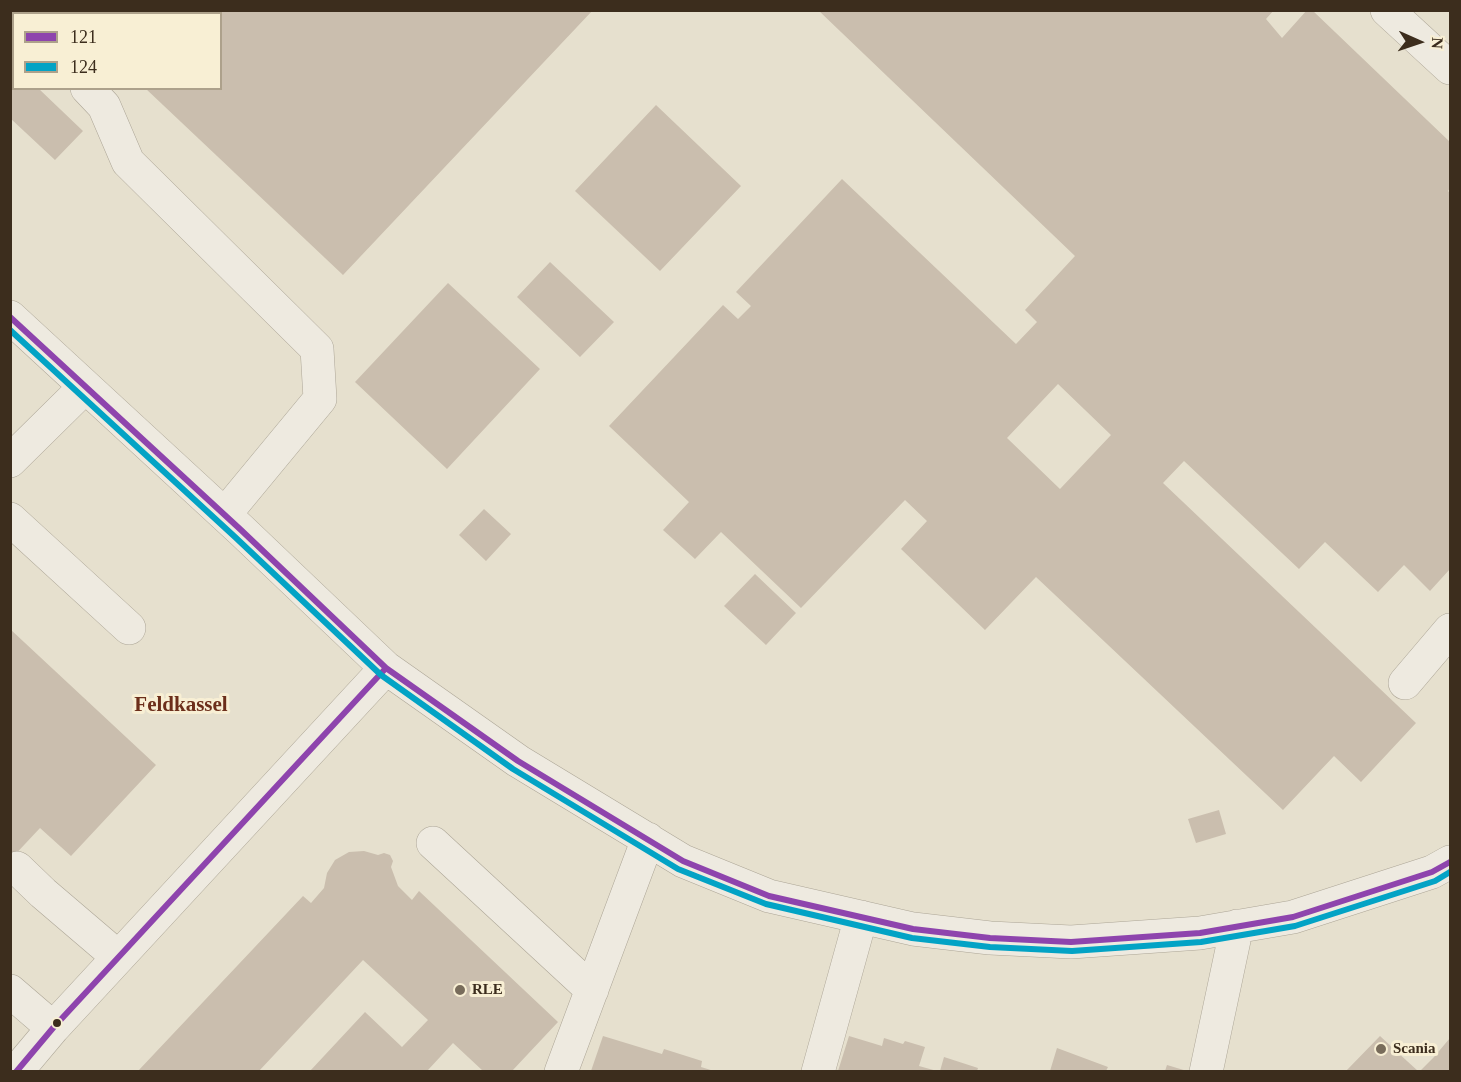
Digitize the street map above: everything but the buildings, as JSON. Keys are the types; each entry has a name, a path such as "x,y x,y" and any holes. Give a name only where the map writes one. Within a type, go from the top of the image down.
{"street":[{"path":"1387,10 1450,68"},
{"path":"89,90 104,106 128,162 318,349 320,399 225,514"},
{"path":"10,317 225,514 386,668 518,761 683,861 769,896 913,929 990,938 1071,942 1200,933 1293,917 1432,872 1450,862"},
{"path":"10,461 85,387"},
{"path":"10,519 129,628"},
{"path":"1405,683 1450,630"},
{"path":"16,1071 52,1028 386,668"},
{"path":"561,1071 648,839"},
{"path":"433,843 592,990"},
{"path":"18,868 43,893 118,957"},
{"path":"818,1071 861,917"},
{"path":"1206,1071 1237,926"},
{"path":"10,991 52,1028"}],"transit line":[{"name":"121","path":"10,317 241,530 386,668 518,761 683,861 769,896 913,929 990,938 1071,942 1200,933 1293,917 1432,872 1450,862"},
{"name":"124","path":"10,330 381,675 513,769 678,869 766,904 912,938 990,947 1072,951 1201,942 1295,926 1435,881 1450,872"},
{"name":"121","path":"16,1072 53,1028 386,668"}],"place":[{"name":"RLE","path":"460,990"},
{"name":"Scania","path":"1381,1049"}],"district":[{"name":"Feldkassel","path":"181,706"}]}
